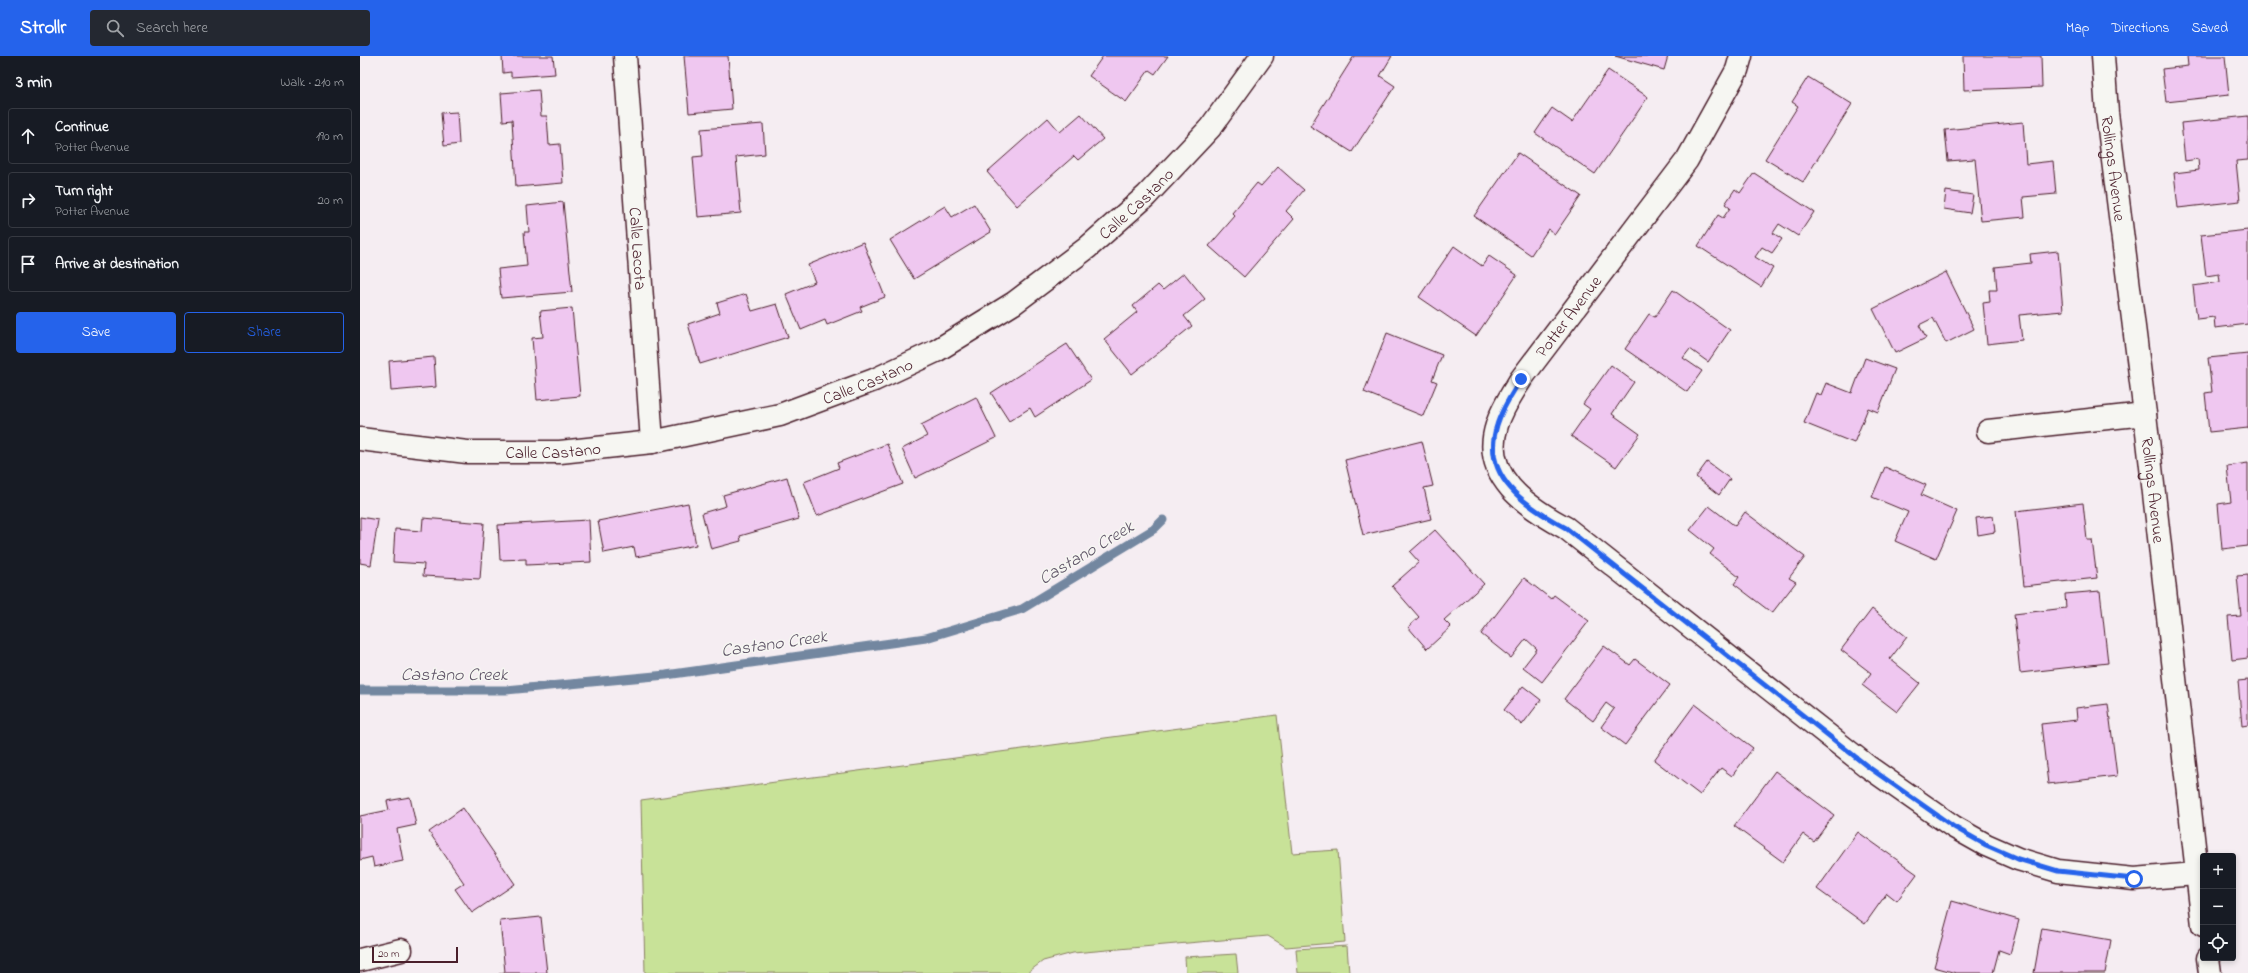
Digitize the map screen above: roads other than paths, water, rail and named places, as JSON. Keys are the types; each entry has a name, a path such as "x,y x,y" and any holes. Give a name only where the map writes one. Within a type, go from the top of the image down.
{"street":[{"name":"Calle Lacota","path":"625,56 652,442"},
{"name":"Calle Castano","path":"360,440 467,452 560,452 652,442 780,415 874,380 936,351 1014,303 1087,248 1146,196 1210,128 1262,56"},
{"name":"Potter Avenue","path":"1741,56 1733,76 1686,160 1521,379 1504,406 1497,424 1493,445 1495,459 1507,486 1521,500 1543,516 1566,528 1867,766 1954,827 1986,845 2018,859 2058,871 2134,879 2196,874"},
{"name":"Rollings Avenue","path":"2103,56 2108,120 2145,414 2200,903"},
{"path":"1988,431 2145,414"},
{"path":"360,960 401,950"},
{"path":"2208,961 2210,973"}],"waterway":[{"name":"Castano Creek","path":"360,690 506,690 666,675 926,638 1022,609 1154,529 1163,520"}]}
